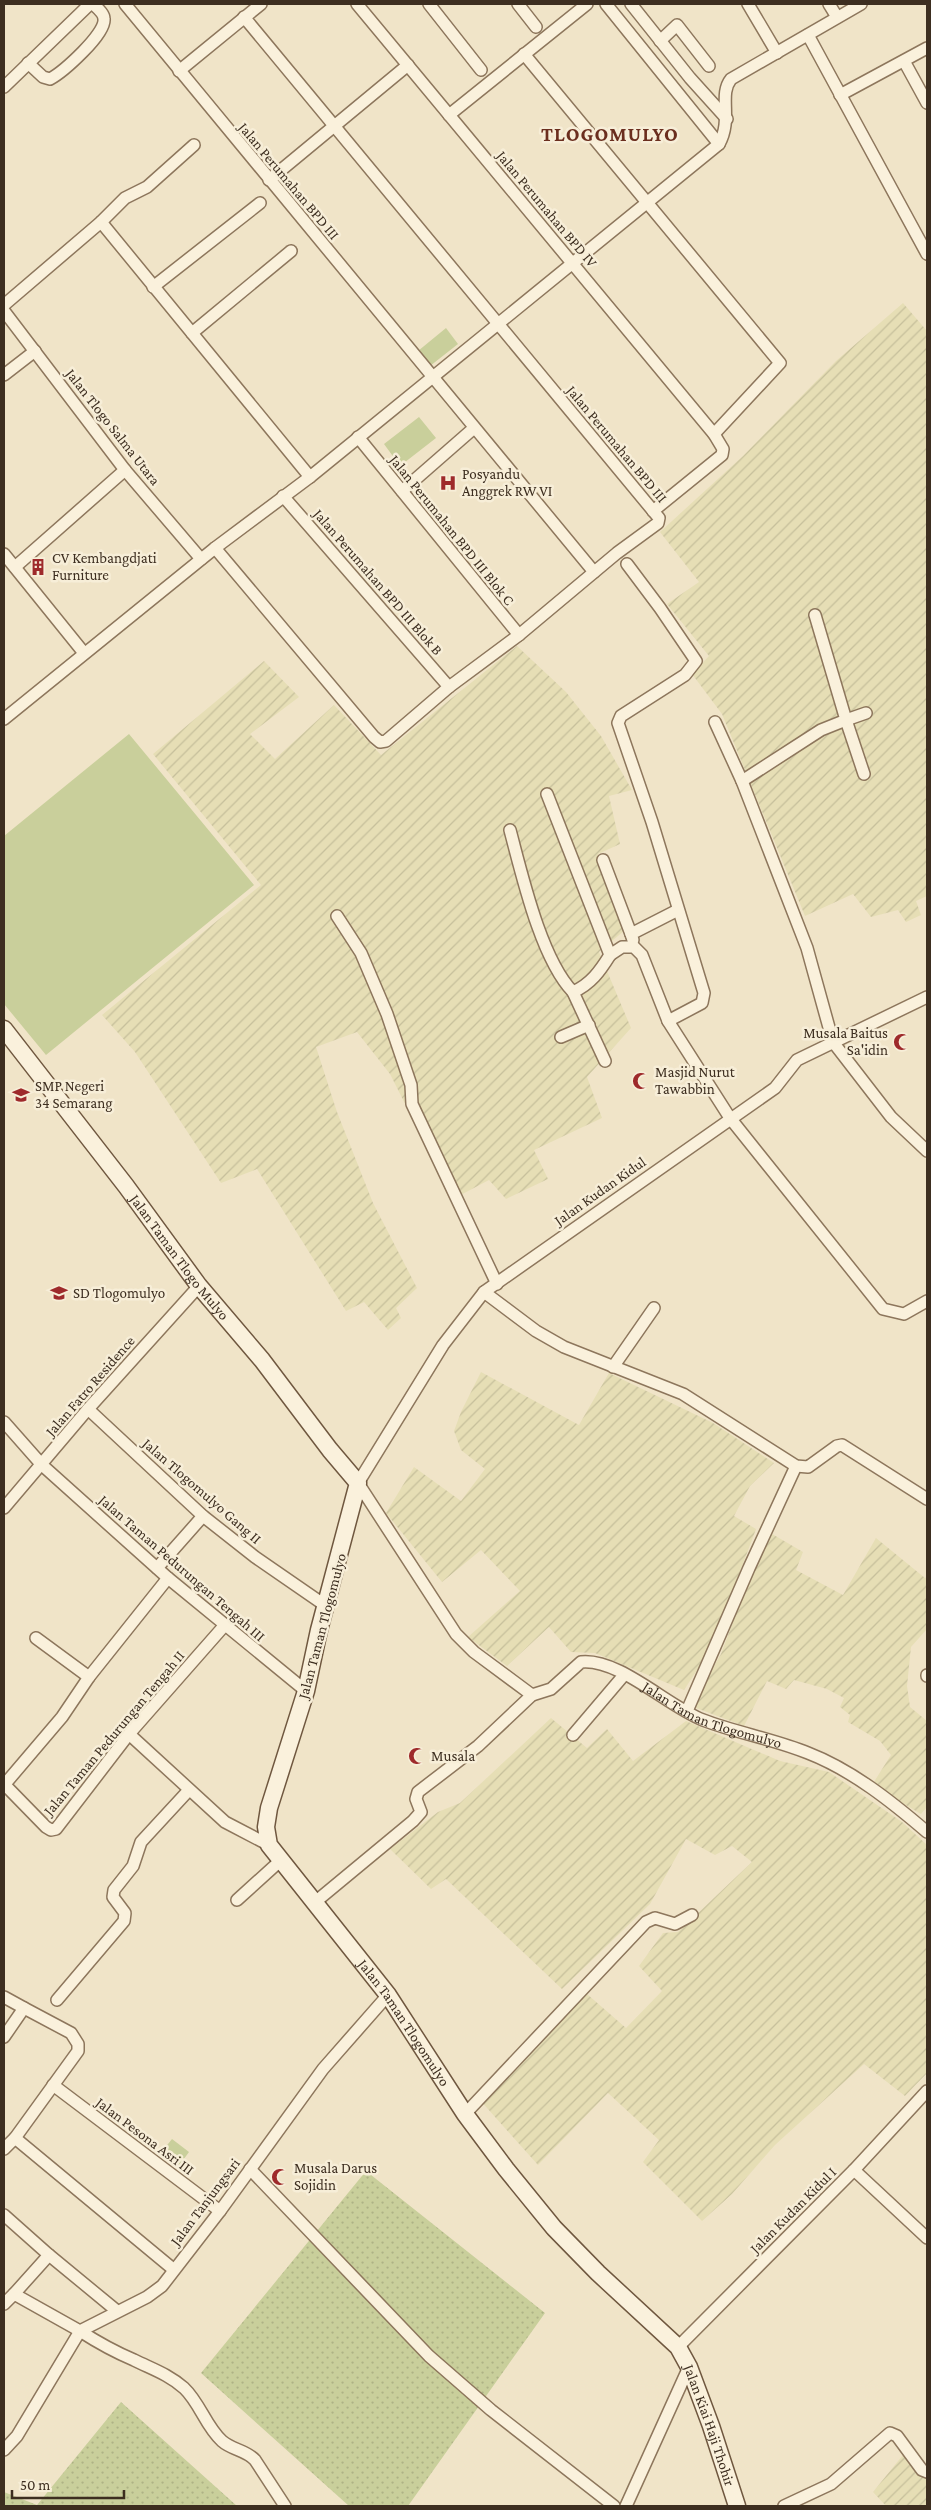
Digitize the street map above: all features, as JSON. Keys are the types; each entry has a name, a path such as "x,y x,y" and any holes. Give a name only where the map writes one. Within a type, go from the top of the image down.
{"street":[{"name":"Jalan Perumahan BPD III","path":"126,4 268,180 594,572 658,523 659,518 244,17"},
{"path":"179,71 260,4"},
{"name":"Jalan Perumahan BPD IV","path":"357,4 714,434 723,449 722,455 654,511"},
{"path":"430,4 481,70"},
{"path":"518,4 536,27"},
{"path":"449,115 587,4"},
{"path":"606,4 719,144"},
{"path":"631,4 727,119"},
{"path":"748,4 777,54"},
{"path":"829,4 837,17"},
{"path":"4,719 201,559 310,477 571,262 648,204 719,144 727,119 725,93 727,84 731,79 777,54 860,4"},
{"path":"4,87 34,69 94,6 104,24 98,37 53,77 46,79 34,69"},
{"path":"660,41 677,25 710,66"},
{"path":"808,35 927,254"},
{"path":"840,95 927,48"},
{"path":"524,54 780,363 714,434"},
{"path":"904,62 927,103"},
{"path":"268,180 408,65"},
{"path":"4,305 101,222 125,198 147,187 194,144"},
{"path":"153,287 260,203"},
{"path":"101,222 310,477"},
{"path":"192,334 291,251"},
{"name":"Jalan Tlogo Salma Utara","path":"4,311 125,470 201,559"},
{"path":"4,375 35,352"},
{"path":"402,491 474,428"},
{"name":"Jalan Perumahan BPD III Blok C","path":"358,437 515,637"},
{"path":"15,567 125,470"},
{"name":"Jalan Perumahan BPD III Blok B","path":"284,496 449,687"},
{"path":"215,548 380,742 386,741 449,687 515,637 594,572"},
{"path":"4,554 84,653"},
{"path":"627,564 695,658 695,664 685,675 621,716 618,720 618,727 652,822 704,999 702,1003 668,1021"},
{"path":"815,615 864,774"},
{"path":"742,781 821,730 866,713"},
{"path":"715,722 742,781 807,948 833,1042 891,1116 927,1151"},
{"path":"547,794 610,955"},
{"path":"510,830 523,882 551,961 562,980 573,992 605,1061"},
{"path":"603,860 631,934 634,947 642,955 668,1021 730,1118 883,1309 904,1314 927,1301"},
{"path":"631,934 678,910"},
{"path":"337,916 361,954 387,1014 411,1085 412,1104 497,1284"},
{"path":"573,992 584,987 596,977 610,955 622,947 634,947"},
{"name":"Jalan Kudan Kidul","path":"358,1483 443,1344 484,1292 775,1088 798,1060 927,997"},
{"path":"561,1037 588,1025"},
{"name":"Jalan Taman Tlogo Mulyo","path":"4,1029 120,1178 199,1286 262,1360 330,1450 358,1483"},
{"name":"Jalan Fatro Residence","path":"4,1508 88,1409 199,1286"},
{"path":"484,1292 564,1347 683,1394 796,1466 808,1467 837,1446 842,1445 927,1499"},
{"path":"613,1367 654,1308"},
{"name":"Jalan Tlogomulyo Gang II","path":"88,1409 203,1516 255,1557 326,1606"},
{"path":"4,1422 42,1464"},
{"name":"Jalan Taman Pedurungan Tengah III","path":"42,1464 168,1578 224,1626 306,1691"},
{"path":"687,1711 796,1466"},
{"path":"314,1902 413,1821 421,1812 416,1799 418,1792 478,1746 532,1695 474,1652 456,1634 358,1483"},
{"name":"Jalan Taman Tlogomulyo","path":"358,1483 306,1691 269,1808 266,1827 269,1845 388,1995 465,2114 506,2169 554,2228 598,2274 678,2347"},
{"path":"157,1568 203,1516"},
{"path":"4,1784 62,1717 89,1677 168,1578"},
{"name":"Jalan Taman Pedurungan Tengah II","path":"4,1784 46,1827 51,1830 56,1829 129,1734 224,1626"},
{"path":"36,1638 89,1677"},
{"name":"Jalan Taman Tlogomulyo","path":"532,1695 551,1689 581,1662 605,1664 701,1719 807,1753 836,1766 860,1781 927,1832"},
{"path":"573,1735 624,1675"},
{"path":"129,1734 225,1822 269,1845"},
{"path":"57,2000 124,1921 125,1913 113,1897 114,1890 133,1866 144,1838 189,1790"},
{"path":"237,1900 280,1861"},
{"path":"465,2114 646,1922 655,1918 675,1924 692,1915"},
{"name":"Jalan Tanjungsari","path":"80,2331 147,2297 162,2286 173,2269 220,2211 323,2069 388,1995"},
{"path":"4,1997 71,2033 78,2044 78,2051 15,2138 4,2149"},
{"path":"4,2038 24,2008"},
{"name":"Jalan Pesona Asri III","path":"53,2085 220,2211"},
{"name":"Jalan Kudan Kidul I","path":"678,2347 854,2170 927,2091"},
{"path":"15,2138 173,2269"},
{"path":"250,2169 429,2356 512,2428 614,2506"},
{"path":"854,2170 927,2238"},
{"path":"4,2215 117,2311"},
{"path":"4,2304 49,2254"},
{"path":"14,2294 101,2344 162,2371 186,2389 218,2437 223,2442 248,2454 255,2460 286,2506"},
{"path":"4,2450 17,2436 80,2331"},
{"name":"Jalan Kiai Haji Thohir","path":"678,2347 689,2367 737,2506"},
{"path":"626,2506 689,2367"},
{"path":"784,2506 832,2484 890,2433 897,2436 922,2470 927,2472"}],"shaded area":[{"path":"903,303 927,331 927,896 916,901 921,915 906,922 898,910 871,917 853,894 805,916 722,714 692,674 709,656 667,604 699,582 660,532 743,456 836,361"},
{"path":"517,646 566,692 601,736 632,790 609,796 620,844 598,854 625,930 599,952 631,1028 587,1077 602,1118 534,1150 548,1179 506,1199 489,1180 453,1199 390,1074 357,1032 316,1047 337,1112 373,1203 417,1288 396,1308 401,1318 388,1330 364,1302 346,1311 257,1169 221,1183 135,1052 102,1015 261,885 153,754 264,661 299,697 250,734 275,759 334,705 381,755"},
{"path":"481,1372 579,1425 609,1373 713,1423 774,1463 750,1486 734,1516 756,1529 711,1649 684,1690 595,1653 571,1652 549,1627 507,1666 468,1637 520,1591 481,1550 442,1582 386,1513 414,1467 461,1501 485,1469 461,1450 454,1431 461,1412"},
{"path":"767,1531 803,1552 796,1570 843,1595 876,1538 925,1578 927,1577 927,1629 911,1647 907,1686 910,1707 927,1721 927,1807 921,1814 872,1785 891,1755 880,1741 848,1722 850,1715 840,1707 844,1698 827,1689 794,1680 786,1689 767,1681 744,1726 691,1706 721,1654"},
{"path":"551,1718 587,1748 607,1729 633,1761 686,1721 780,1761 829,1772 902,1822 927,1845 927,2073 905,2096 864,2064 775,2145 732,2194 702,2221 643,2162 659,2140 608,2093 538,2165 479,2099 587,1994 626,2028 662,1991 639,1966 663,1933 678,1932 752,1862 732,1846 715,1855 686,1839 650,1904 562,1989 446,1879 431,1889 390,1849 438,1812 460,1803"},
{"path":"903,2455 927,2480 927,2506 886,2506 873,2492"}],"green space":[{"path":"446,328 458,344 430,366 418,351"},
{"path":"419,417 436,438 400,466 384,444"},
{"path":"129,734 254,885 46,1055 4,1004 4,836"},
{"path":"172,2139 189,2152 178,2167 160,2154"},
{"path":"366,2171 545,2313 408,2506 349,2506 201,2373"},
{"path":"121,2402 237,2506 4,2506 4,2492 37,2505"}],"place":[{"name":"Posyandu Anggrek RW VI","path":"448,483"},
{"name":"CV Kembangdjati Furniture","path":"38,567"},
{"name":"Musala Baitus Sa'idin","path":"902,1042"},
{"name":"Masjid Nurut Tawabbin","path":"641,1081"},
{"name":"SMP Negeri 34 Semarang","path":"21,1095"},
{"name":"SD Tlogomulyo","path":"59,1293"},
{"name":"Musala","path":"417,1756"},
{"name":"Musala Darus Sojidin","path":"280,2177"}],"district":[{"name":"TLOGOMULYO","path":"610,134"}]}
